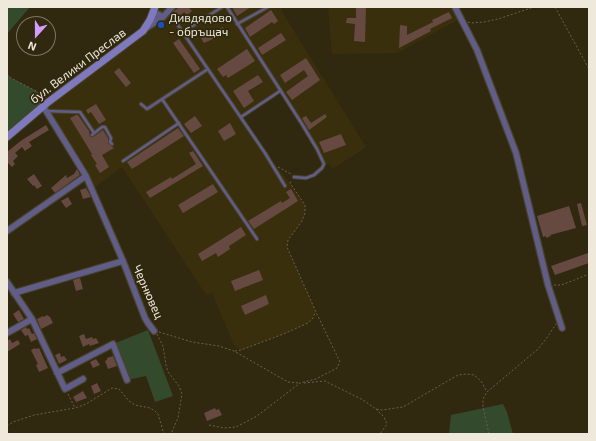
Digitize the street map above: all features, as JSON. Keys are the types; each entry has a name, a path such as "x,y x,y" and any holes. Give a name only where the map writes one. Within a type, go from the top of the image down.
{"main road":[{"name":"бул. Велики Преслав","path":"7,137 143,31 150,20 155,7"}],"street":[{"path":"455,7 477,50 516,153 548,285 562,328"},
{"path":"143,31 163,17 170,9"},
{"path":"150,20 158,14 163,17"},
{"name":"Чернювец","path":"45,107 86,176 123,261 145,318 154,331"},
{"path":"7,231 86,176"},
{"path":"14,293 123,261"},
{"path":"7,282 32,319 65,389 84,379"},
{"path":"7,333 32,319"},
{"path":"57,373 113,344 127,380"}],"lane":[{"path":"183,32 222,7"},
{"path":"227,7 317,148 324,164 322,168 314,175 306,178 294,177"},
{"path":"237,24 268,7"},
{"path":"170,9 183,32 241,117 285,186"},
{"path":"141,104 147,108 208,69"},
{"path":"241,117 280,91"},
{"path":"162,99 257,238"},
{"path":"45,107 80,112 93,134 102,127 105,127 111,138 110,142 112,144"},
{"path":"123,161 179,123"}],"path":[{"path":"460,19 471,23 498,20 534,7"},
{"path":"555,7 589,69"},
{"path":"7,74 11,78 38,92 45,107"},
{"path":"209,425 224,428 236,428 257,416 300,383 316,378 337,368 340,362 316,312 288,247 288,240 302,221 305,213 305,205 290,183 294,177 276,166"},
{"path":"548,285 561,285 589,274"},
{"path":"234,351 241,350 286,333 308,323 316,312"},
{"path":"488,434 483,407 486,392 538,349 555,326 558,316"},
{"path":"154,331 192,342 219,346 234,351 288,382 300,383 325,381 363,400 376,409 387,424 380,434"},
{"path":"154,331 163,346 168,372 181,390 182,394 178,418 171,434"},
{"path":"376,409 382,410 404,407 458,375 474,375 481,381 486,392"},
{"path":"7,426 13,422 34,415 75,408 86,404 112,388 119,388 129,401 136,406 150,408 158,414 164,434"},
{"path":"65,389 75,408"}],"shaded area":[{"path":"155,7 285,7 281,10 366,147 333,169 328,164 324,164 317,149 280,91 241,117 265,153 290,183 305,205 305,213 302,221 288,240 287,247 316,312 308,323 241,350 234,345 212,293 206,295 122,167 92,190 43,106 143,31"},
{"path":"328,7 455,7 460,19 397,53 332,54"}],"green space":[{"path":"7,7 30,7 22,16 16,16 16,23 7,34"},
{"path":"7,74 11,78 38,92 47,103 7,137"},
{"path":"148,330 173,396 155,402 146,376 127,380 113,344"},
{"path":"503,404 507,412 513,434 449,434 451,415"}],"building":[{"path":"179,7 188,7 192,11 187,15 184,12 178,18 173,12"},
{"path":"232,7 251,7 237,16"},
{"path":"356,7 366,7 365,42 354,41 355,24 346,23 347,18 356,18"},
{"path":"271,10 278,21 274,24 272,22 250,37 245,28"},
{"path":"449,12 452,18 430,29 431,31 399,48 400,25 407,26 407,35"},
{"path":"223,27 226,33 204,43 201,38"},
{"path":"281,33 286,40 262,55 258,48"},
{"path":"179,39 200,69 194,73 173,43"},
{"path":"247,49 255,61 228,78 226,75 223,77 217,69"},
{"path":"306,58 320,80 292,100 286,92 308,76 304,70 285,83 280,75"},
{"path":"119,68 131,83 126,87 114,72"},
{"path":"258,75 263,82 248,91 254,101 244,108 233,91"},
{"path":"96,104 106,120 99,124 91,112 88,114 86,110"},
{"path":"325,114 327,117 309,130 302,118 306,116 311,123"},
{"path":"78,115 89,131 90,137 93,137 103,130 108,138 108,143 114,148 102,155 109,167 100,173 95,165 97,164 91,155 92,154 70,118"},
{"path":"195,116 202,126 191,133 184,124"},
{"path":"230,123 236,134 224,141 218,131"},
{"path":"46,125 49,130 29,142 32,146 25,151 22,147 15,153 18,156 13,161 15,164 12,167 7,162 7,152 22,140"},
{"path":"178,128 184,136 132,169 127,162"},
{"path":"341,134 346,145 324,153 319,142"},
{"path":"193,151 203,166 150,198 146,192 171,177 172,179 196,164 189,153"},
{"path":"77,169 80,175 55,193 51,188 66,175 67,178 74,174"},
{"path":"34,174 42,186 37,189 27,179"},
{"path":"213,184 218,192 183,213 178,205"},
{"path":"86,188 91,197 83,199 80,190"},
{"path":"291,189 298,201 254,229 248,221 281,201 282,203 290,198 286,192"},
{"path":"68,197 72,204 66,208 61,201"},
{"path":"581,203 587,225 582,226 577,204"},
{"path":"569,206 576,228 550,235 551,236 546,238 546,236 543,237 537,216"},
{"path":"241,227 246,235 229,246 230,249 218,257 216,253 202,261 198,254"},
{"path":"588,253 589,263 555,275 551,266"},
{"path":"259,270 263,280 235,291 231,281"},
{"path":"80,278 83,289 76,291 73,280"},
{"path":"266,295 269,304 245,315 241,306"},
{"path":"19,310 24,319 18,322 13,314"},
{"path":"47,315 53,323 41,329 37,319"},
{"path":"26,327 27,329 29,328 32,334 34,333 37,339 31,342 28,335 25,336 21,330"},
{"path":"84,334 86,339 92,337 93,339 96,338 99,343 90,346 89,344 83,347 79,336"},
{"path":"10,339 12,343 18,340 20,344 7,352 7,341"},
{"path":"39,348 48,368 39,372 36,365 38,364 31,350"},
{"path":"60,353 61,357 64,356 67,360 59,364 55,355"},
{"path":"113,356 117,366 108,369 105,361 107,358"},
{"path":"96,359 100,365 93,368 90,362"},
{"path":"97,383 101,391 94,394 91,386"},
{"path":"83,391 87,398 76,402 73,397"},
{"path":"215,408 216,410 219,409 222,415 207,421 204,413"}],"place":[{"name":"Дивдядово - обръщач","path":"161,25"}]}
